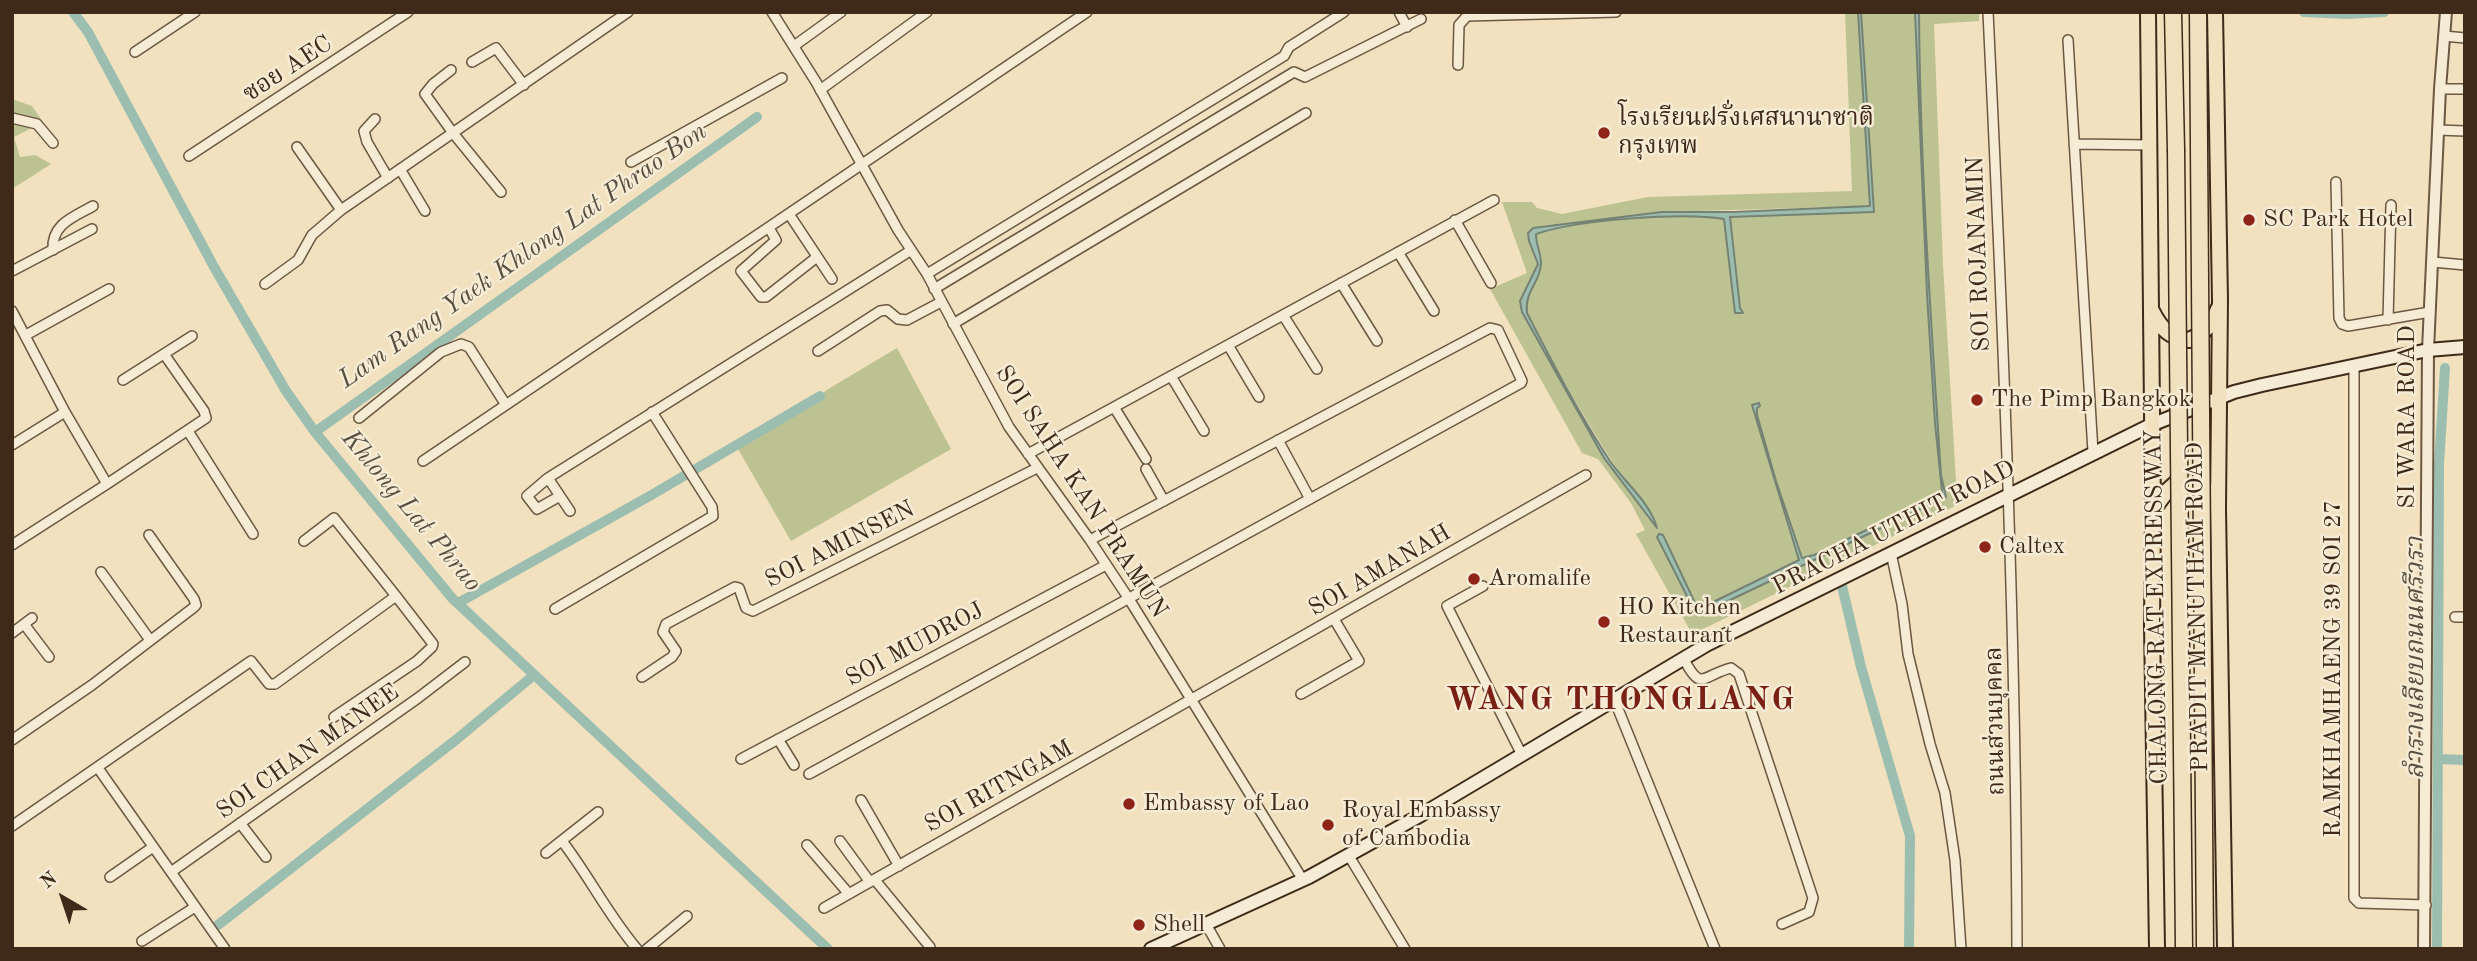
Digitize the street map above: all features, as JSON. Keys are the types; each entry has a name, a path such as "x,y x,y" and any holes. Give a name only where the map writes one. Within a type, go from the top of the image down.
{"highway":[{"name":"CHALONG RAT EXPRESSWAY","path":"2173,12 2184,949"},
{"name":"CHALONG RAT EXPRESSWAY","path":"2198,12 2205,949"}],"main road":[{"name":"PRADIT MANUTHAM ROAD","path":"2148,12 2157,949"},
{"name":"PRADIT MANUTHAM ROAD","path":"2215,12 2220,304 2218,508 2225,949"},
{"path":"2151,309 2161,328 2189,341 2210,326 2220,304"},
{"name":"PRACHA UTHIT ROAD","path":"1151,949 1303,880 1349,856 1684,659 2010,493 2151,425 2255,387 2428,350 2465,347"},
{"path":"2153,510 2177,482 2197,481 2212,494 2218,508"}],"street":[{"path":"135,52 195,12"},
{"name":"ซอย AEC","path":"189,156 408,12"},
{"path":"265,284 298,260 312,235 341,210 628,12"},
{"name":"SOI SAHA KAN PRAMUN","path":"772,12 927,274 1009,427 1129,599 1303,880"},
{"path":"794,46 841,12"},
{"path":"820,90 927,12"},
{"path":"424,461 1087,12"},
{"path":"927,274 1283,56 1289,47 1344,12"},
{"path":"1399,12 1407,27"},
{"path":"1458,65 1459,25 1467,16 1616,12"},
{"name":"SOI ROJANAMIN","path":"1988,12 2010,493"},
{"name":"SI WARA ROAD","path":"2424,949 2428,350 2446,12"},
{"path":"1283,56 1294,72 1305,77 1421,19"},
{"path":"2444,36 2465,38"},
{"path":"2068,40 2093,452"},
{"path":"472,62 496,48 524,85"},
{"path":"451,70 425,94 501,192"},
{"path":"934,289 1294,72"},
{"path":"631,162 782,78"},
{"path":"2440,89 2465,89"},
{"path":"953,324 1306,113"},
{"path":"12,118 37,124 53,143"},
{"path":"375,119 364,131 367,142 388,178"},
{"path":"1172,125 1183,139"},
{"path":"2438,130 2465,131"},
{"path":"2074,144 2150,145"},
{"path":"297,147 341,210"},
{"path":"400,169 425,211"},
{"path":"2336,182 2339,318 2342,324 2348,326 2430,312"},
{"path":"1028,454 1494,200"},
{"path":"1049,201 1058,215"},
{"path":"2388,320 2391,205"},
{"path":"53,250 52,239 56,230 93,206"},
{"path":"789,214 832,279"},
{"path":"1455,220 1491,284"},
{"path":"769,228 776,240 741,272 761,297 765,297 817,257"},
{"path":"12,271 92,229"},
{"path":"977,244 985,258"},
{"path":"560,496 538,509 527,494 548,478 911,250"},
{"path":"1398,252 1434,311"},
{"path":"2433,262 2465,265"},
{"path":"1342,283 1377,341"},
{"path":"26,335 109,289"},
{"path":"818,351 880,311 887,310 898,319 907,320 941,302"},
{"path":"12,311 65,412 107,484"},
{"path":"1283,315 1317,369"},
{"path":"809,774 1522,383 1498,330 1490,328 1090,540"},
{"path":"122,380 192,336"},
{"path":"359,418 441,352 461,344 468,347 506,405"},
{"path":"1228,345 1259,397"},
{"path":"12,545 203,421 206,413 164,354"},
{"name":"RAMKHAMHAENG 39 SOI 27","path":"2354,366 2354,898 2359,903 2426,905"},
{"path":"1171,376 1204,430"},
{"path":"1114,407 1164,501"},
{"path":"12,444 65,412"},
{"path":"555,609 712,518 712,507 652,412"},
{"path":"188,431 253,534"},
{"path":"1278,440 1310,499"},
{"name":"SOI AMINSEN","path":"642,677 672,657 676,651 663,632 666,624 734,587 739,588 746,608 753,611 1037,468"},
{"name":"SOI AMANAH","path":"1192,700 1586,475"},
{"path":"548,478 570,511"},
{"name":"ถนนส่วนบุคคล","path":"2010,493 2017,780 2017,949"},
{"path":"303,541 334,518 433,646 417,661 334,717"},
{"path":"12,740 48,717 193,608 196,602 149,535"},
{"path":"1891,553 1902,604 1908,654 1945,793 1955,860 1961,949"},
{"name":"SOI MUDROJ","path":"741,759 1106,565"},
{"path":"101,572 150,640"},
{"path":"1483,586 1447,606 1522,755"},
{"path":"12,826 251,661 269,684 275,684 396,596"},
{"path":"1301,694 1359,661 1334,619"},
{"path":"12,633 28,621 49,657"},
{"path":"1684,659 1692,675 1697,678 1704,679 1731,668 1739,674 1813,896 1809,912 1782,924"},
{"name":"SOI CHAN MANEE","path":"171,872 465,662"},
{"path":"1614,699 1715,949"},
{"name":"SOI RITNGAM","path":"824,908 1192,700"},
{"path":"778,739 794,765"},
{"path":"98,768 225,949"},
{"path":"861,800 899,866"},
{"path":"546,853 598,812"},
{"path":"240,823 266,857"},
{"path":"562,841 609,914 637,949"},
{"path":"840,841 930,947"},
{"path":"807,845 849,894"},
{"path":"110,877 153,847"},
{"path":"1349,856 1405,949"},
{"path":"142,941 195,906"},
{"path":"647,949 687,916"},
{"path":"1206,924 1220,949"}],"green space":[{"path":"1845,12 1858,12 1871,206 1662,212 1533,228 1529,241 1538,264 1520,301 1522,312 1604,458 1656,527 1588,422 1527,313 1527,300 1539,269 1536,234 1578,225 1630,219 1682,216 1724,219 1735,313 1743,313 1740,308 1730,217 1874,212 1861,12 1915,12 1927,294 1942,492 1805,558 1800,553 1781,498 1800,560 1705,608 1696,605 1663,535 1657,537 1691,604 1705,612 1946,497 1941,475 1927,244 1919,12 1979,12 1979,21 1934,24 1943,264 1957,498 1955,506 1699,631 1691,632 1636,534 1645,530 1631,503 1598,459 1582,453 1490,289 1527,273 1502,202 1532,202 1537,208 1562,214 1648,197 1852,191"},
{"path":"12,99 32,106 43,122 14,137 20,157 35,155 51,164 12,189"},
{"path":"897,348 951,449 791,541 738,449 821,399 825,391"}],"shaded area":[{"path":"1858,12 1861,12 1874,212 1730,217 1740,308 1743,313 1735,313 1724,219 1682,216 1602,221 1536,234 1541,259 1540,270 1528,299 1527,313 1588,425 1610,461 1649,510 1657,528 1604,458 1522,312 1520,301 1538,264 1528,233 1533,228 1662,212 1870,206"},
{"path":"1915,12 1919,12 1927,243 1941,475 1946,497 1705,612 1698,611 1691,604 1657,537 1659,534 1663,535 1696,605 1701,608 1799,560 1752,405 1759,403 1760,406 1757,408 1757,415 1802,558 1814,555 1942,492 1927,294"}],"waterway":[{"name":"Khlong Lat Phrao","path":"73,12 88,32 214,267 286,391 315,432 452,598 828,949"},
{"path":"2304,12 2384,12"},
{"name":"Lam Rang Yaek Khlong Lat Phrao Bon","path":"315,432 757,117"},
{"name":"ลำรางเลียบถนนศรีวรา","path":"2437,949 2439,464 2445,368"},
{"path":"458,603 648,497 820,396"},
{"path":"1842,586 1861,667 1910,836 1909,949"},
{"path":"218,925 457,739 534,675"},
{"path":"2439,759 2465,760"}],"place":[{"name":"โรงเรียนฝรั่งเศสนานาชาติ กรุงเทพ","path":"1604,133"},
{"name":"SC Park Hotel","path":"2249,220"},
{"name":"The Pimp Bangkok","path":"1977,400"},
{"name":"Caltex","path":"1985,547"},
{"name":"Aromalife","path":"1474,579"},
{"name":"HO Kitchen Restaurant","path":"1604,622"},
{"name":"Embassy of Lao","path":"1129,804"},
{"name":"Royal Embassy of Cambodia","path":"1328,825"},
{"name":"Shell","path":"1139,925"}],"district":[{"name":"WANG THONGLANG","path":"1621,701"}]}
